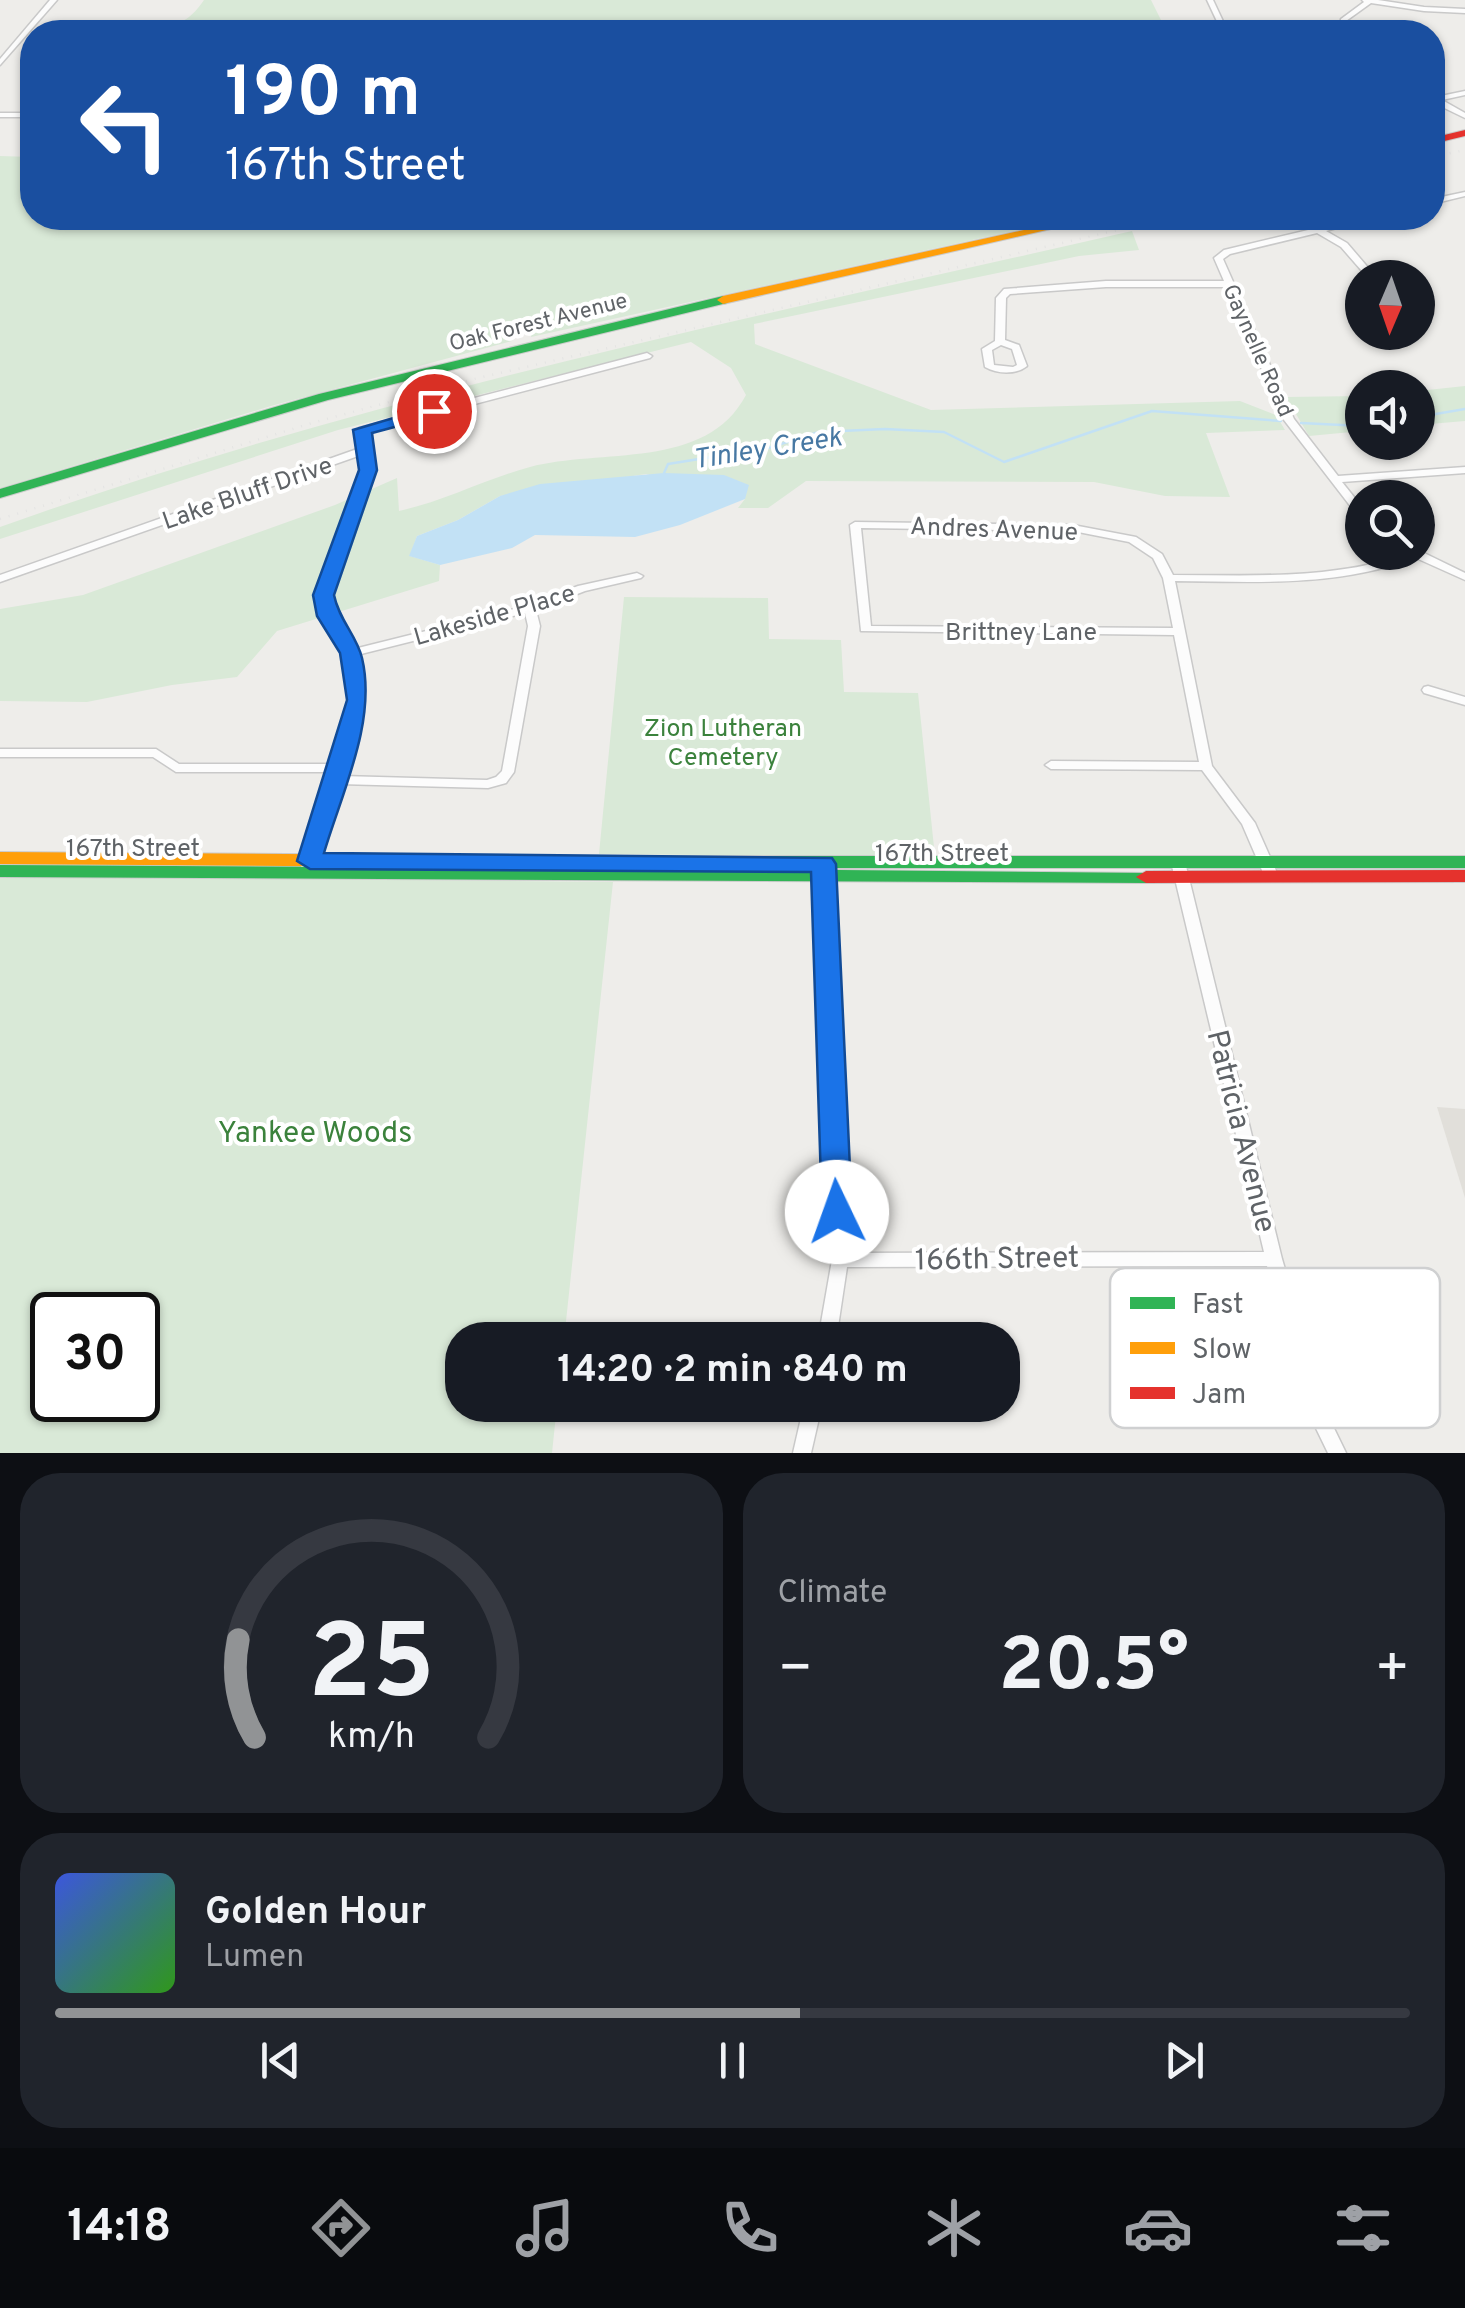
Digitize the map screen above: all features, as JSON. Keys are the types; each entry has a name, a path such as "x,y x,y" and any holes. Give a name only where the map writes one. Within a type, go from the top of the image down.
{"main road":[{"name":"Oak Forest Avenue","path":"0,494 324,397 622,323 1039,230"},
{"name":"167th Street","path":"0,858 308,867"},
{"name":"167th Street","path":"0,871 308,867 1269,869 1465,862"},
{"name":"167th Street","path":"1269,869 1465,876"}],"street":[{"path":"37,20 54,0"},
{"path":"1342,20 1367,0 1424,10 1465,10"},
{"path":"0,63 20,40"},
{"name":"Gaynelle Road","path":"1314,230 1227,252 1218,258 1289,420 1345,493"},
{"path":"1320,230 1344,245 1357,260"},
{"path":"1000,342 1000,298 1007,291 1133,284 1229,284"},
{"name":"Lake Bluff Drive","path":"0,579 368,449 362,430 647,356"},
{"path":"308,867 358,700 351,653 328,616 324,595 368,470 368,449"},
{"path":"1333,479 1465,470"},
{"name":"Andres Avenue","path":"865,630 855,525 1073,528 1132,539 1158,556 1169,578"},
{"path":"1435,563 1465,577"},
{"path":"1269,869 1248,823 1206,766 1169,578 1321,579 1378,570"},
{"name":"Lakeside Place","path":"351,653 638,576"},
{"path":"0,753 156,753 176,768 488,784 501,780 508,772 534,626 530,608"},
{"name":"Brittney Lane","path":"865,630 1178,632"},
{"path":"1428,690 1465,702"},
{"path":"1051,765 1206,766"},
{"name":"Patricia Avenue","path":"1179,869 1277,1268"},
{"path":"824,871 840,1260 830,1322"},
{"name":"166th Street","path":"840,1260 1274,1259"},
{"path":"802,1453 808,1422"},
{"name":"Patricia Avenue","path":"1325,1428 1336,1453"}],"shaded area":[{"path":"1437,1107 1465,1109 1465,1198"}],"green space":[{"path":"204,0 1151,0 1161,20 185,20"},
{"path":"0,156 20,157 20,230 1017,230 531,337 533,322 509,322 503,339 512,341 271,406 0,488"},
{"path":"1132,231 1139,250 1079,256 754,324 755,344 931,410 1240,401 1276,415 1285,430 1206,433 1230,497 1165,496 1094,482 806,481 768,508 738,508 745,499 646,474 500,496 458,520 417,536 410,556 440,565 439,581 277,631 237,677 87,702 0,701 0,609 83,595 335,505 397,478 399,511 530,467 679,446 705,436 728,419 746,395 731,368 691,342 338,430 0,539 0,527 279,437 420,398 704,328"},
{"path":"1465,386 1465,421 1435,424 1435,389"},
{"path":"1345,396 1345,433 1309,436 1286,397"},
{"name":"Zion Lutheran Cemetery","path":"624,597 768,598 769,639 841,640 844,692 918,693 935,857 599,854"},
{"name":"Yankee Woods","path":"0,876 613,882 566,1322 445,1322 445,1422 555,1422 552,1453 0,1453"}],"water":[{"path":"664,473 724,475 749,485 745,499 680,525 635,537 535,535 512,548 440,565 409,556 417,536 458,520 500,496 540,484"}],"waterway":[{"name":"Tinley Creek","path":"1435,414 1465,409"},
{"name":"Tinley Creek","path":"664,473 668,464 768,448 819,432 944,432 1004,462 1152,411 1281,421"},
{"name":"Tinley Creek","path":"1301,423 1345,425"}],"railway":[{"path":"1445,154 1465,150"},
{"path":"0,519 312,423 474,379 1118,230"}],"traffic: fast":[{"path":"0,494 324,397 723,300"},
{"path":"551,862 1465,862"},
{"path":"0,871 1146,877"}],"traffic: slow":[{"path":"723,300 1039,230"},
{"path":"0,858 551,862"}],"traffic: jam":[{"path":"1445,138 1465,133"},
{"path":"1146,877 1465,876"}],"route":[{"path":"434,411 362,430 368,449 368,470 324,595 328,616 351,653 358,700 310,861 824,864 837,1212"}]}
